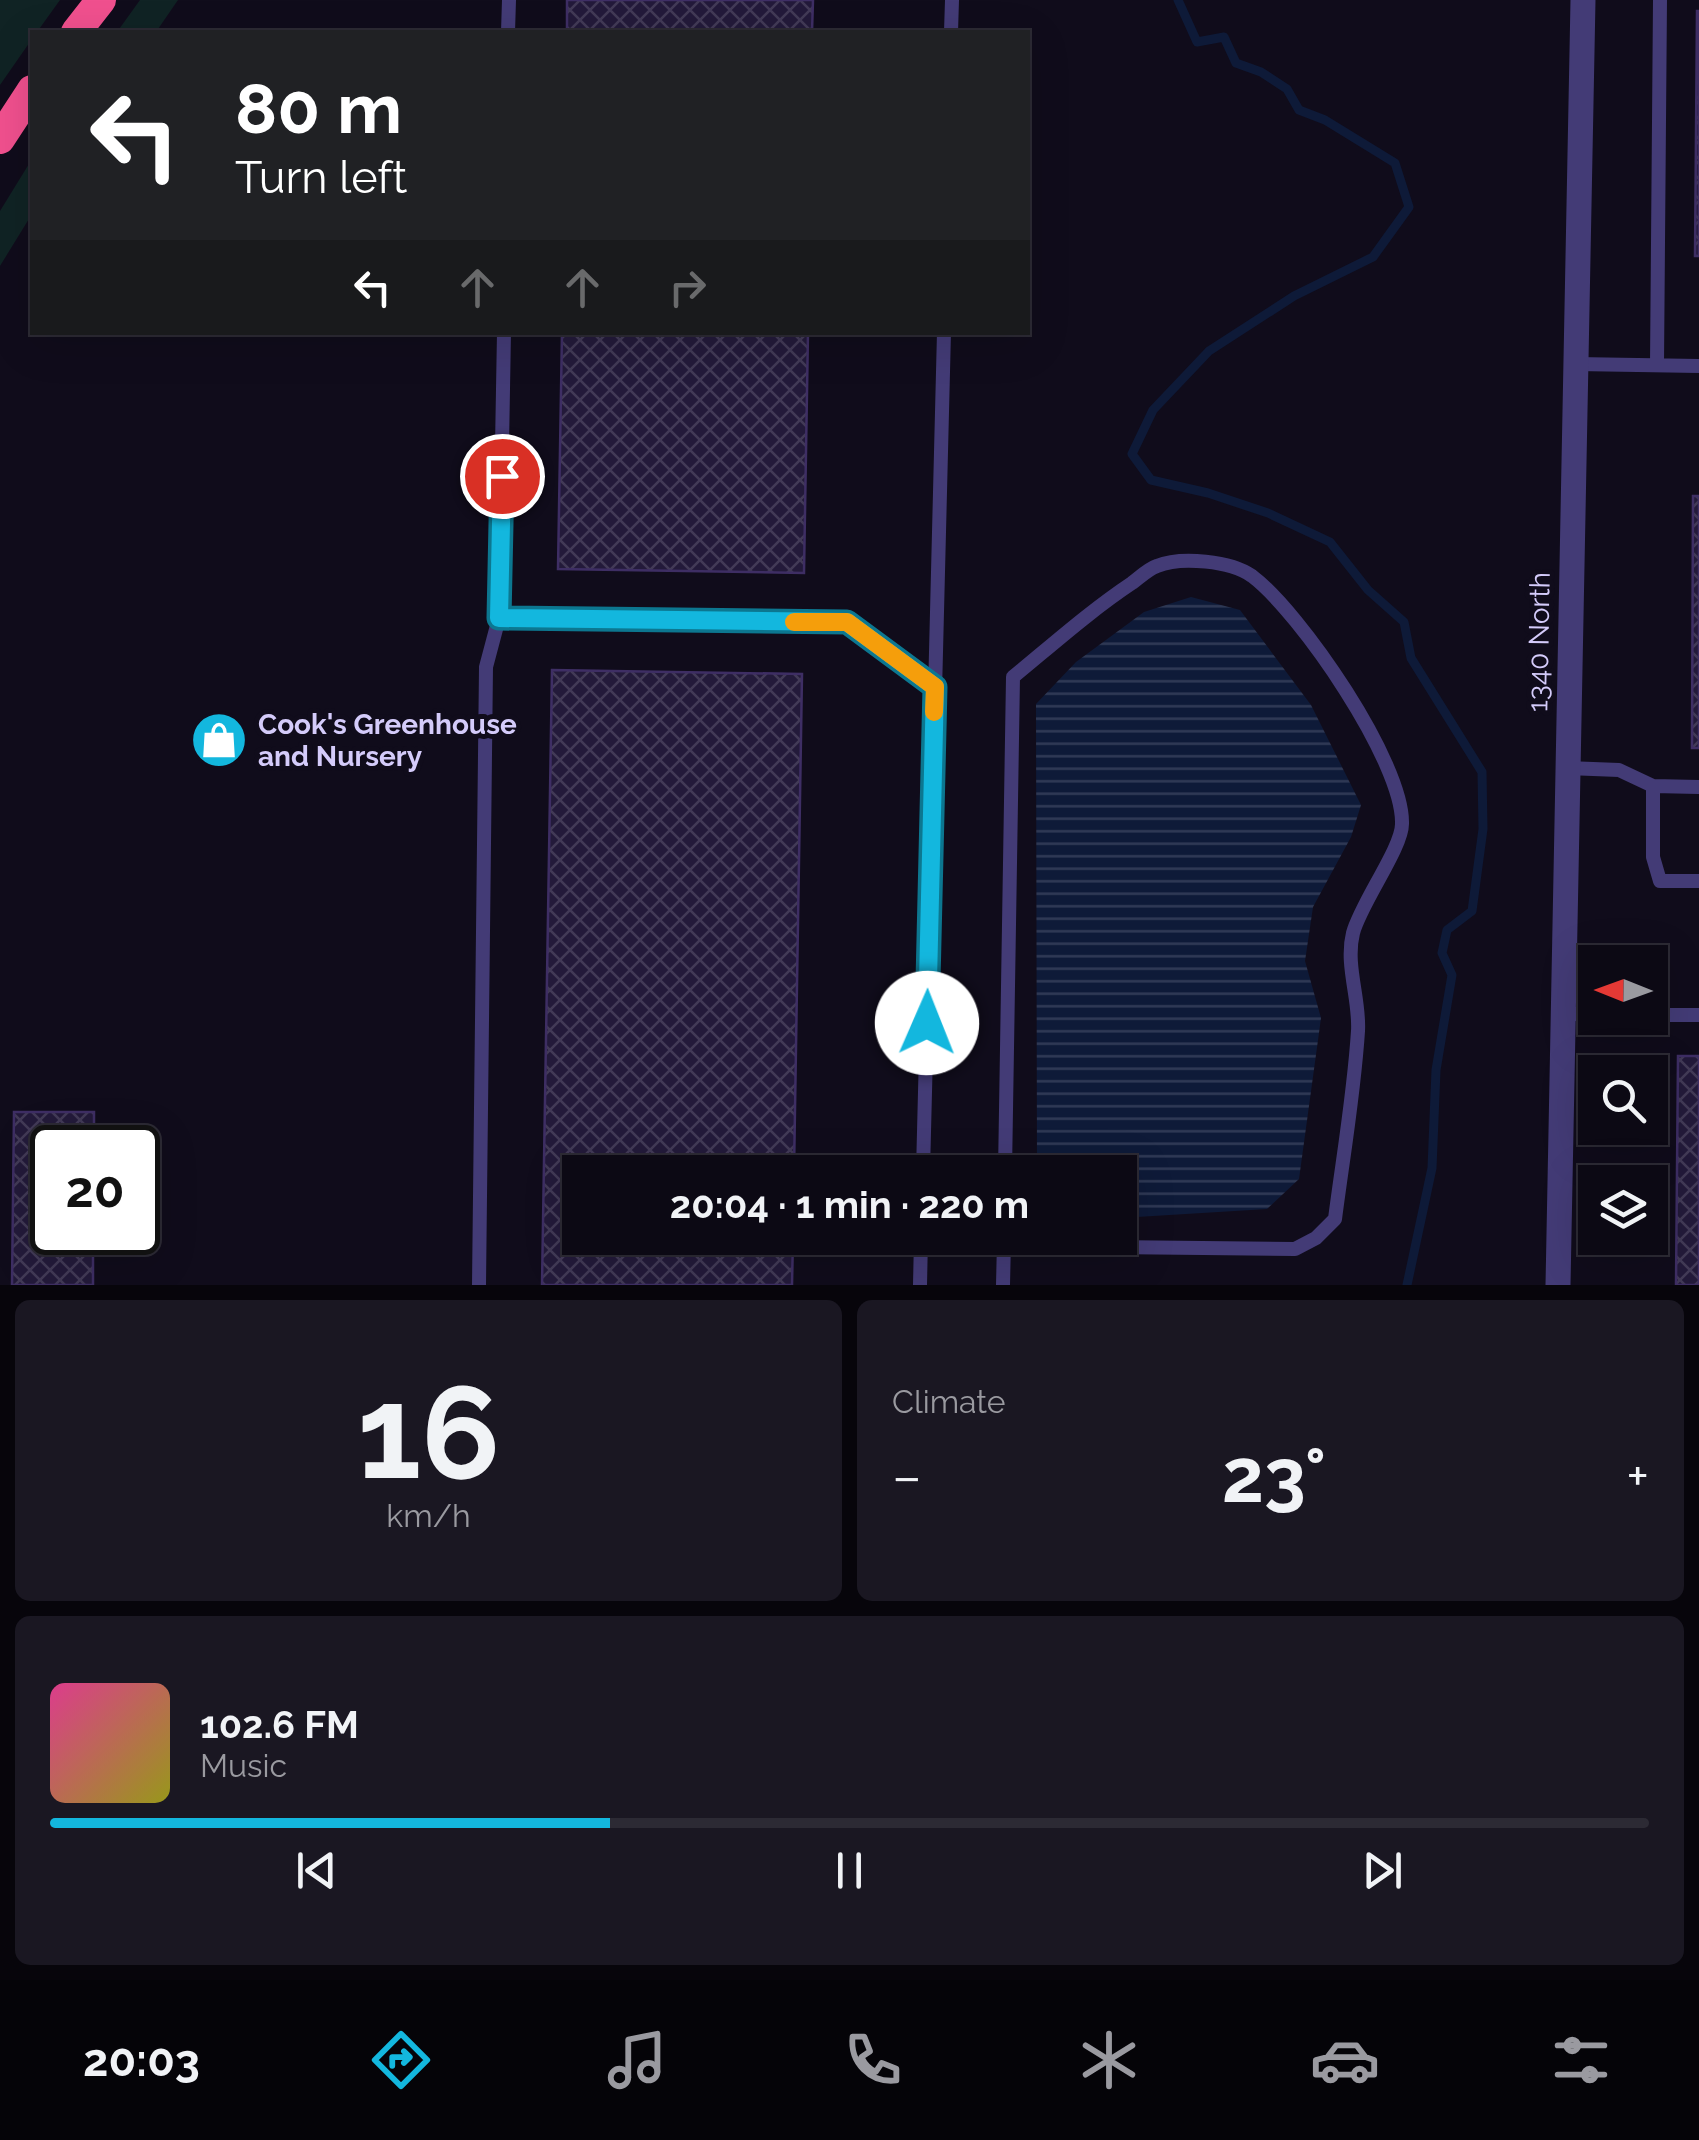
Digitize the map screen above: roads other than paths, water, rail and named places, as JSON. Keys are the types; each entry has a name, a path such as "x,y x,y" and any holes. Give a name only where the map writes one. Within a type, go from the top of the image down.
{"highway":[{"path":"78,30 100,0"},
{"path":"0,139 30,93"}],"street":[{"name":"1340 North","path":"1558,1285 1583,0"}],"lane":[{"path":"508,30 509,0"},
{"path":"951,30 952,0"},
{"path":"1657,365 1660,0"},
{"path":"479,1285 486,667 499,618 504,335"},
{"path":"923,1155 944,335"},
{"path":"1576,364 1699,366"},
{"path":"1005,1155 1013,676 1104,601 1157,566 1187,562 1226,564 1250,574 1277,599 1362,713 1397,788 1403,827 1366,898 1352,936 1352,982 1359,1026 1335,1219 1316,1238 1295,1249 1137,1245"},
{"path":"499,618 847,622 935,687"},
{"path":"1567,768 1619,770 1653,786 1699,787"},
{"path":"1653,786 1654,857 1660,882 1699,882"},
{"path":"1561,1014 1578,1014"},
{"path":"1668,1014 1699,1015"},
{"path":"920,1285 921,1255"},
{"path":"1003,1285 1004,1255"}],"water":[{"path":"1191,597 1240,610 1311,705 1361,805 1351,837 1313,907 1305,961 1321,1018 1299,1179 1267,1209 1137,1217 1137,1155 1037,1155 1036,704 1076,662 1144,612"}],"waterway":[{"path":"1178,0 1197,42 1224,37 1236,63 1261,72 1287,89 1299,110 1325,120 1395,163 1409,207 1373,257 1294,296 1209,351 1153,410 1132,454 1151,480 1268,513 1330,542 1368,590 1404,622 1411,658 1482,772 1483,829 1472,911 1447,930 1442,953 1452,975 1436,1070 1432,1168 1407,1285"}],"place":[{"name":"Cook's Greenhouse and Nursery","path":"219,740"}]}
